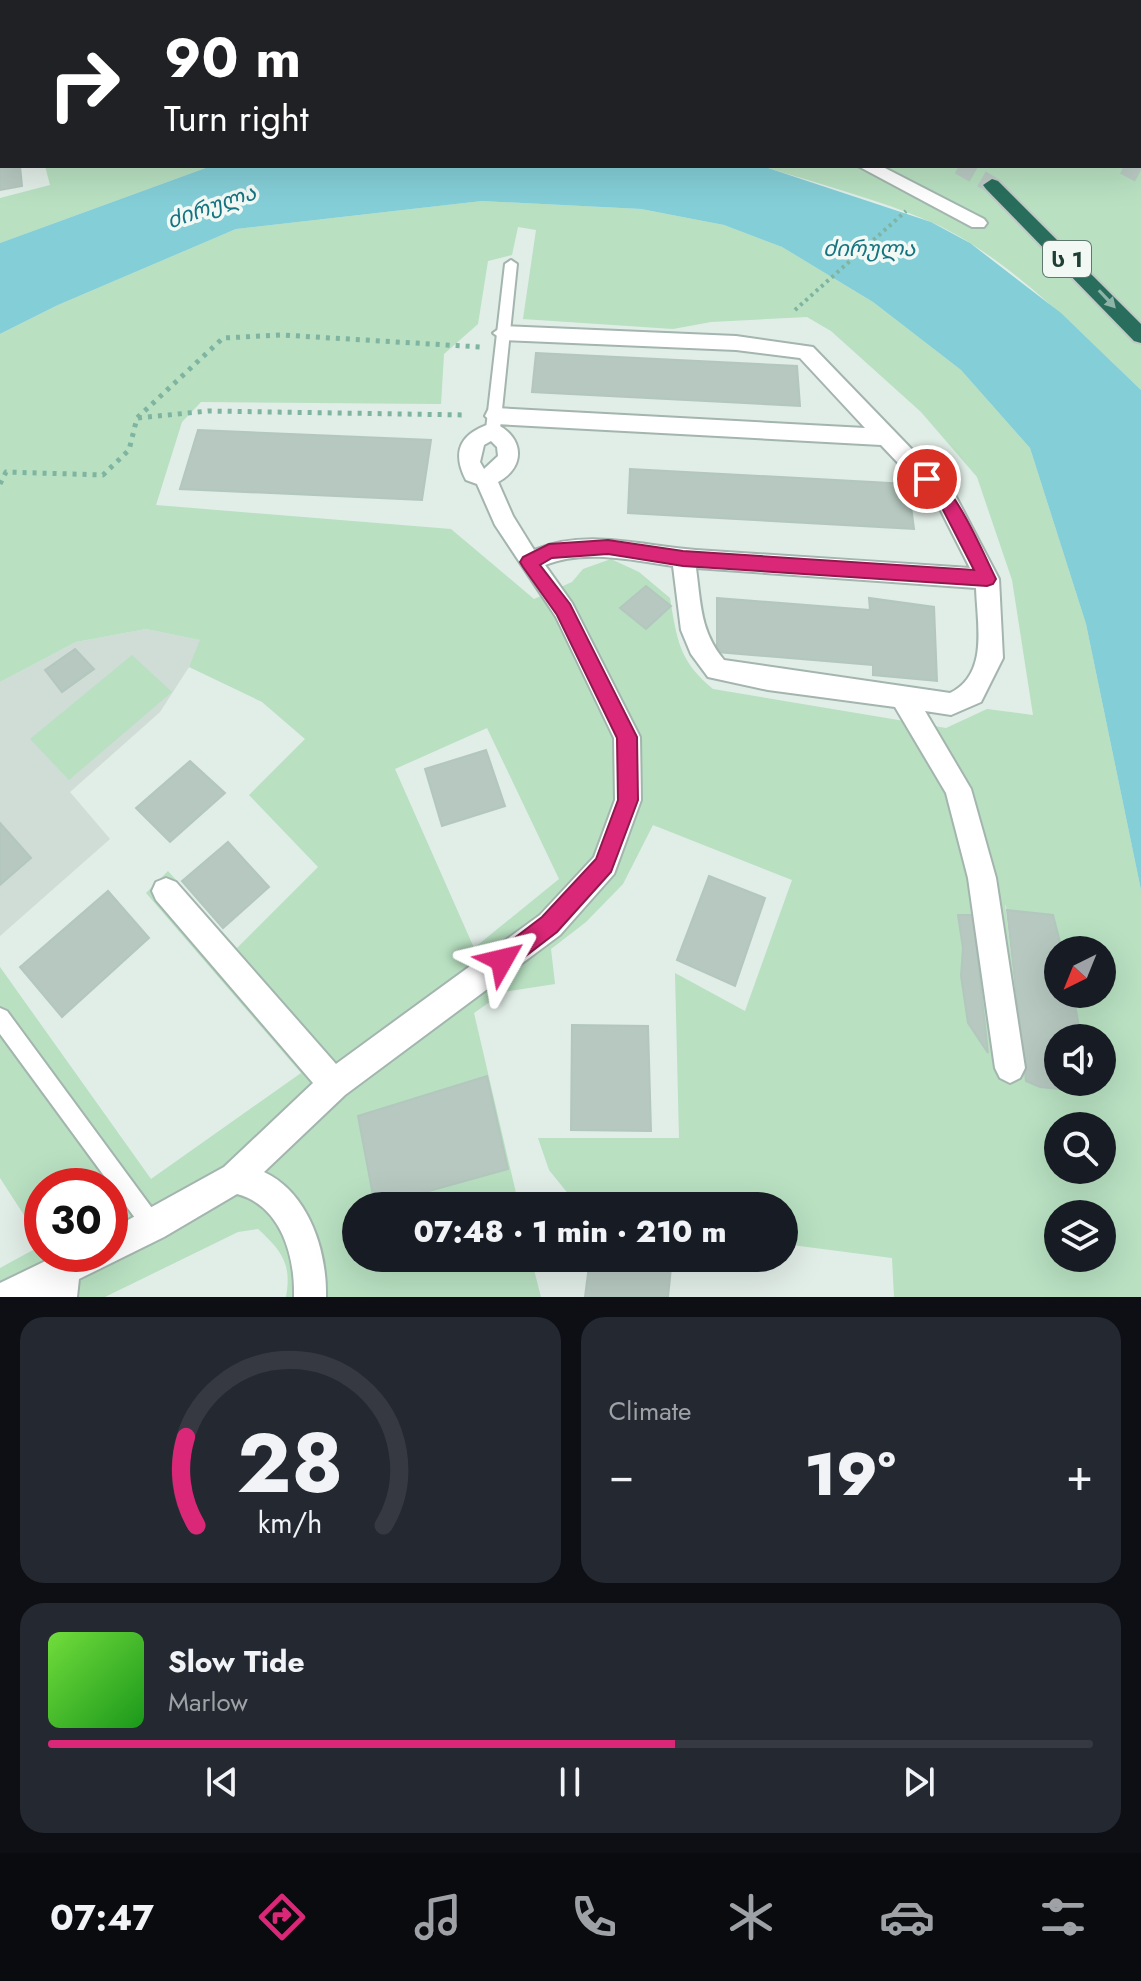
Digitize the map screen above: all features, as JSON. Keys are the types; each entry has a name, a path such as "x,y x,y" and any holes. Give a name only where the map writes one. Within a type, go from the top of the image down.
{"highway":[{"name":"ს 1","path":"992,185 1141,336"}],"street":[{"path":"871,168 978,223"},
{"path":"502,340 736,343 806,352 946,499 987,579 991,658 972,694 951,704 904,700 717,669 699,647 693,630 683,558"},
{"path":"494,423 509,451 506,465 499,475 486,479 475,475 469,466 470,452 474,440 494,423 890,437"},
{"path":"128,1238 235,1178 334,1084 550,925 604,865 628,800 627,737 564,610 503,519 486,479"},
{"path":"529,562 549,551 608,547 683,558 987,579"},
{"path":"904,700 958,789 982,878 1010,1068"},
{"path":"166,891 334,1084"},
{"path":"235,1178 259,1186 289,1214 305,1243 312,1277 310,1297"},
{"path":"6,1297 62,1283"}],"lane":[{"path":"494,423 511,264"},
{"path":"0,1018 153,1226"}],"path":[{"path":"795,310 925,194"},
{"path":"0,484 6,472 103,475 129,450 137,418 223,338 282,335 502,340"},
{"path":"137,418 208,411 494,423"}],"shaded area":[{"path":"146,629 201,640 189,667 160,712 70,792 110,839 0,936 0,682 76,642"}],"green space":[{"path":"46,168 206,168 0,243 0,198 50,185"},
{"path":"769,168 1141,168 1141,390 1042,297 987,254 931,222"},
{"path":"482,201 641,209 724,225 782,247 873,302 961,370 1030,448 1086,624 1141,890 1141,1297 894,1297 892,1258 798,1246 798,1192 567,1192 549,1170 538,1138 679,1138 675,973 745,1011 792,880 653,825 623,884 586,922 551,949 555,984 504,992 474,1013 516,1192 342,1192 342,1272 535,1272 541,1297 286,1297 288,1276 283,1259 258,1229 238,1232 105,1297 0,1297 0,1268 24,1255 24,1272 128,1272 128,1168 24,1168 24,1215 0,1178 0,967 151,1179 301,1073 146,893 168,871 237,948 318,867 249,795 305,739 262,702 189,667 200,640 146,629 76,642 0,682 0,334 58,305 236,229","holes":["518,227 536,230 523,319 673,329 711,322 807,317 831,331 921,412 977,477 1012,580 1033,715 987,709 946,728 713,689 693,669 681,649 670,598 639,572 611,559 583,569 572,582 534,599 451,529 156,505 182,422 201,402 441,404 444,354 478,324 488,261 512,255","487,728 559,879 474,948 395,769","958,915 966,915 987,1051 968,1023 961,976 963,948"]},
{"path":"132,655 172,692 69,780 30,739"}],"water":[{"name":"ძირულა","path":"206,168 768,168 931,222 970,243 1061,313 1141,390 1141,890 1086,624 1030,448 961,370 873,302 782,247 724,225 641,209 482,201 236,229 58,305 0,334 0,243"}],"building":[{"path":"0,168 20,168 22,186 0,190"},
{"path":"536,353 797,366 800,406 532,392"},
{"path":"198,430 431,440 422,500 180,489"},
{"path":"630,469 908,484 914,529 628,513"},
{"path":"646,586 671,606 646,629 620,608"},
{"path":"717,598 870,610 869,598 934,607 937,681 873,675 873,665 717,652"},
{"path":"75,649 94,669 62,692 45,670"},
{"path":"486,750 505,806 442,826 425,769"},
{"path":"190,761 225,793 170,842 136,808"},
{"path":"0,823 31,858 0,885"},
{"path":"228,842 269,887 223,928 182,881"},
{"path":"709,876 765,898 735,986 677,960"},
{"path":"108,891 149,938 62,1017 20,967"},
{"path":"1007,910 1053,915 1058,936 1044,936 1044,1008 1076,1008 1078,1024 1044,1024 1044,1087 1026,1081"},
{"path":"958,915 973,915 988,1053 968,1023 961,976 963,948"},
{"path":"572,1025 648,1026 651,1131 571,1130"},
{"path":"487,1076 508,1169 425,1192 372,1192 358,1116"},
{"path":"588,1272 671,1272 668,1297 585,1297"}],"tunnel":[{"path":"962,168 992,185"},
{"path":"1128,168 1141,175"}],"route":[{"path":"502,960 550,925 604,865 628,800 627,737 564,610 529,562 549,551 608,547 683,558 987,579 946,499 927,479"}]}
